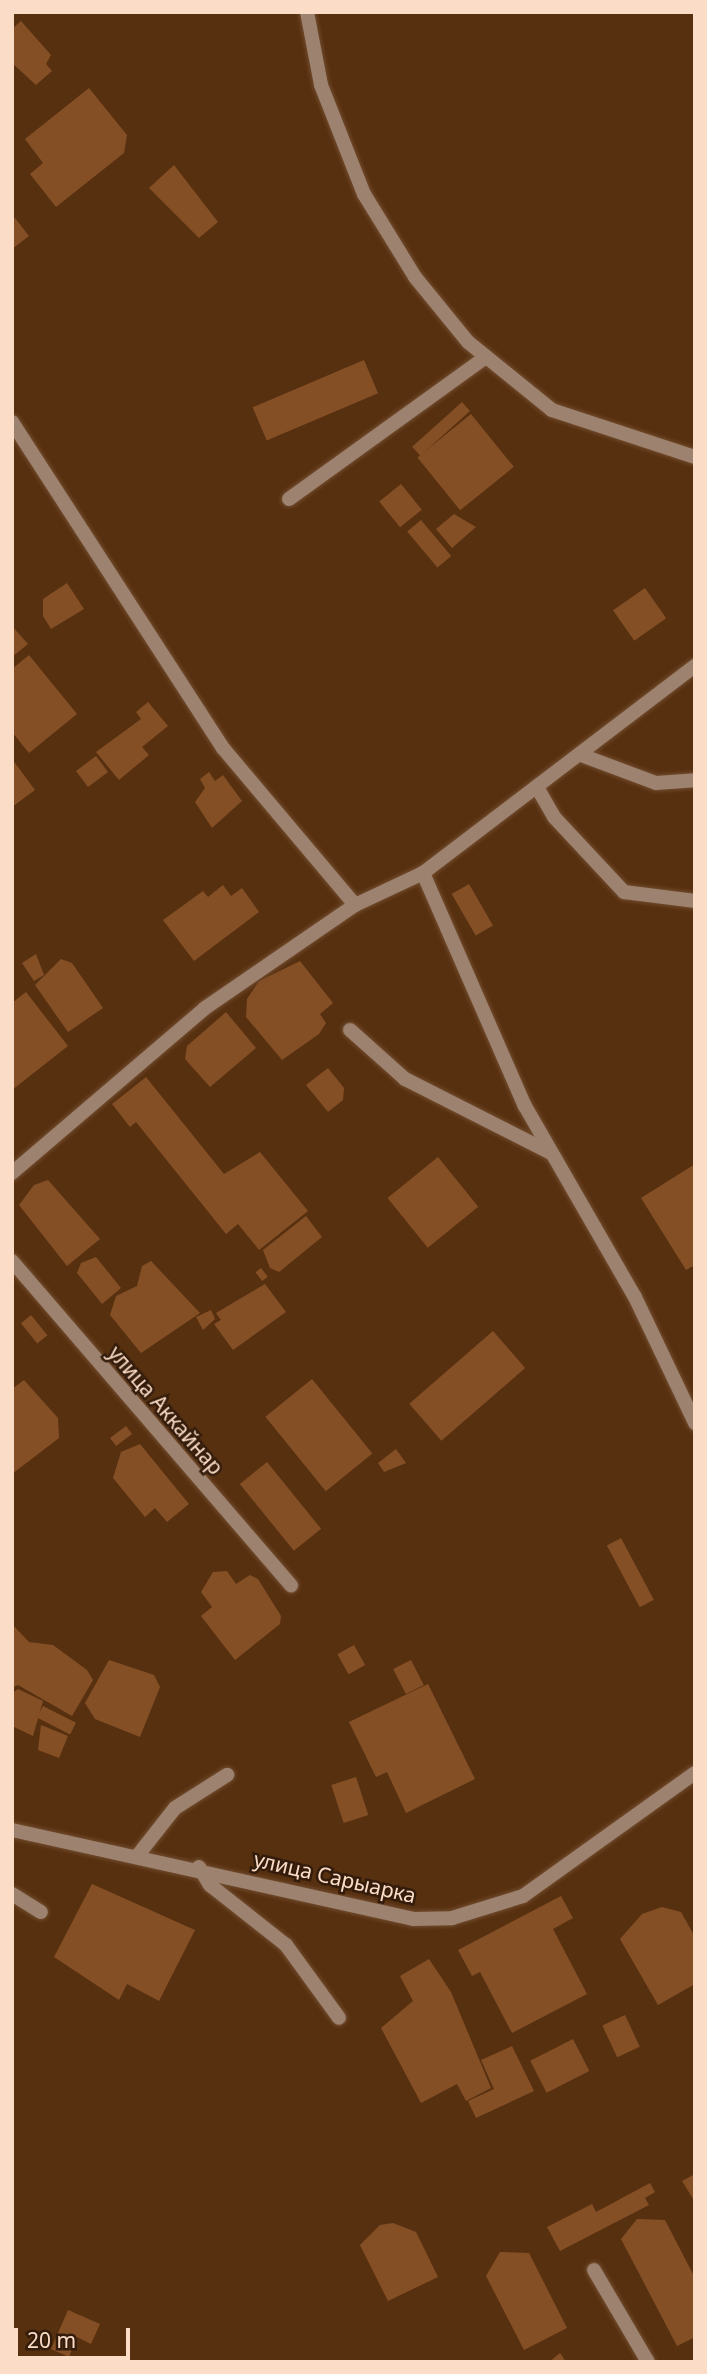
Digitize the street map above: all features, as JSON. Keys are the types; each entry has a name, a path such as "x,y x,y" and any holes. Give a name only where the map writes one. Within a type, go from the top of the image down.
{"street":[{"path":"307,12 321,85 364,194 415,277 486,356 552,410 695,457"},
{"path":"289,499 486,356"},
{"path":"12,422 194,707 355,905"},
{"path":"12,1173 205,1008 355,905 423,873 538,789 695,666"},
{"path":"581,755 656,783 695,780"},
{"path":"538,789 562,827 624,892 695,901"},
{"path":"423,873 470,989 552,1154 635,1297 695,1423"},
{"path":"350,1030 405,1079 552,1154"},
{"name":"улица Аккайнар","path":"12,1261 290,1585"},
{"name":"улица Сарыарка","path":"12,1830 199,1867 413,1919 452,1918 523,1896 695,1773"},
{"path":"138,1855 175,1808 227,1775"},
{"path":"199,1867 210,1885 286,1945 339,2018"},
{"path":"12,1894 41,1912"},
{"path":"594,2270 648,2362"}],"building":[{"path":"21,21 51,55 46,64 52,71 36,85 12,63 12,29"},
{"path":"89,88 127,135 124,153 56,207 30,174 43,163 25,139"},
{"path":"174,165 218,222 199,238 149,188"},
{"path":"15,218 29,236 12,249 12,220"},
{"path":"364,360 378,393 267,440 253,407"},
{"path":"462,402 470,411 420,456 412,447"},
{"path":"471,414 514,467 460,510 417,457"},
{"path":"401,484 422,510 400,527 379,502"},
{"path":"454,514 476,527 452,548 436,529"},
{"path":"421,520 451,556 437,568 407,532"},
{"path":"67,583 84,609 51,629 43,616 43,599"},
{"path":"645,588 666,618 634,641 613,610"},
{"path":"12,626 28,644 12,657"},
{"path":"29,655 77,714 29,753 12,732 12,669"},
{"path":"148,702 168,726 142,747 149,755 119,780 96,752 141,719 136,712"},
{"path":"96,756 108,772 88,787 76,771"},
{"path":"12,759 35,790 12,807"},
{"path":"209,772 215,781 223,775 242,801 212,828 195,802 205,788 200,779"},
{"path":"469,884 493,926 476,936 452,894"},
{"path":"223,885 231,896 242,888 259,912 194,961 163,920 203,891 208,897"},
{"path":"36,954 44,975 34,981 22,963"},
{"path":"61,959 72,963 103,1008 68,1032 35,985"},
{"path":"300,961 333,1003 320,1014 326,1023 319,1034 282,1060 246,1017 247,999 259,981"},
{"path":"26,992 68,1046 12,1090 12,1003"},
{"path":"226,1012 256,1048 210,1087 185,1059 187,1046"},
{"path":"328,1068 344,1088 343,1100 328,1112 306,1085"},
{"path":"146,1077 224,1174 260,1152 308,1211 259,1250 238,1224 226,1234 136,1122 130,1127 112,1104"},
{"path":"438,1157 478,1207 428,1248 387,1198"},
{"path":"695,1164 695,1265 686,1270 641,1198"},
{"path":"48,1180 100,1239 67,1266 19,1205 34,1185"},
{"path":"306,1216 322,1237 279,1272 270,1268 263,1250"},
{"path":"96,1257 121,1288 102,1304 77,1273 81,1263"},
{"path":"151,1261 200,1313 141,1353 110,1315 116,1296 137,1286 142,1266"},
{"path":"261,1268 268,1277 262,1281 255,1272"},
{"path":"265,1284 286,1312 233,1350 214,1324 221,1320 216,1313"},
{"path":"211,1310 215,1319 203,1330 196,1317"},
{"path":"31,1315 47,1335 37,1343 21,1323"},
{"path":"493,1331 525,1368 441,1441 409,1404"},
{"path":"312,1379 372,1454 326,1491 265,1417"},
{"path":"24,1380 58,1418 59,1438 12,1474 12,1389"},
{"path":"126,1426 132,1434 116,1446 110,1438"},
{"path":"140,1444 189,1504 167,1522 155,1508 145,1517 113,1478 121,1452"},
{"path":"396,1449 406,1463 384,1472 378,1463"},
{"path":"267,1462 321,1529 294,1551 240,1484"},
{"path":"621,1538 654,1600 640,1607 607,1546"},
{"path":"227,1571 236,1584 250,1575 258,1579 281,1616 280,1624 235,1660 201,1616 212,1607 201,1592 213,1572"},
{"path":"12,1624 29,1642 53,1645 87,1670 93,1680 72,1716 18,1685 12,1688"},
{"path":"354,1645 365,1665 349,1674 337,1654"},
{"path":"109,1660 154,1675 160,1687 140,1737 95,1719 85,1703"},
{"path":"411,1660 424,1685 406,1694 393,1669"},
{"path":"428,1684 475,1779 406,1813 387,1772 376,1777 349,1722"},
{"path":"18,1689 43,1701 33,1736 12,1726 12,1693"},
{"path":"43,1706 76,1723 70,1734 37,1718"},
{"path":"41,1725 68,1736 59,1758 38,1750"},
{"path":"356,1777 368,1815 344,1823 331,1785"},
{"path":"92,1884 195,1930 159,2001 127,1984 119,2000 54,1957"},
{"path":"561,1896 573,1918 553,1929 587,1994 512,2033 480,1972 472,1976 458,1950"},
{"path":"662,1907 681,1912 695,1937 695,1984 658,2005 620,1939 642,1914"},
{"path":"429,1959 451,1992 491,2088 466,2101 457,2084 421,2103 381,2028 413,2001 400,1976"},
{"path":"625,2015 640,2047 617,2057 602,2026"},
{"path":"573,2039 589,2071 547,2093 530,2061"},
{"path":"512,2046 534,2091 476,2118 468,2101 494,2089 481,2060"},
{"path":"695,2174 695,2202 682,2181"},
{"path":"650,2183 655,2192 645,2198 649,2205 560,2251 547,2227 592,2204 596,2212"},
{"path":"637,2219 665,2220 695,2278 695,2337 677,2346 621,2239"},
{"path":"393,2223 416,2232 438,2277 388,2301 360,2245 380,2225"},
{"path":"500,2252 529,2253 567,2328 524,2350 486,2276"},
{"path":"68,2310 100,2324 91,2344 77,2337 69,2357 51,2349"},
{"path":"560,2353 566,2362 549,2362"}]}
